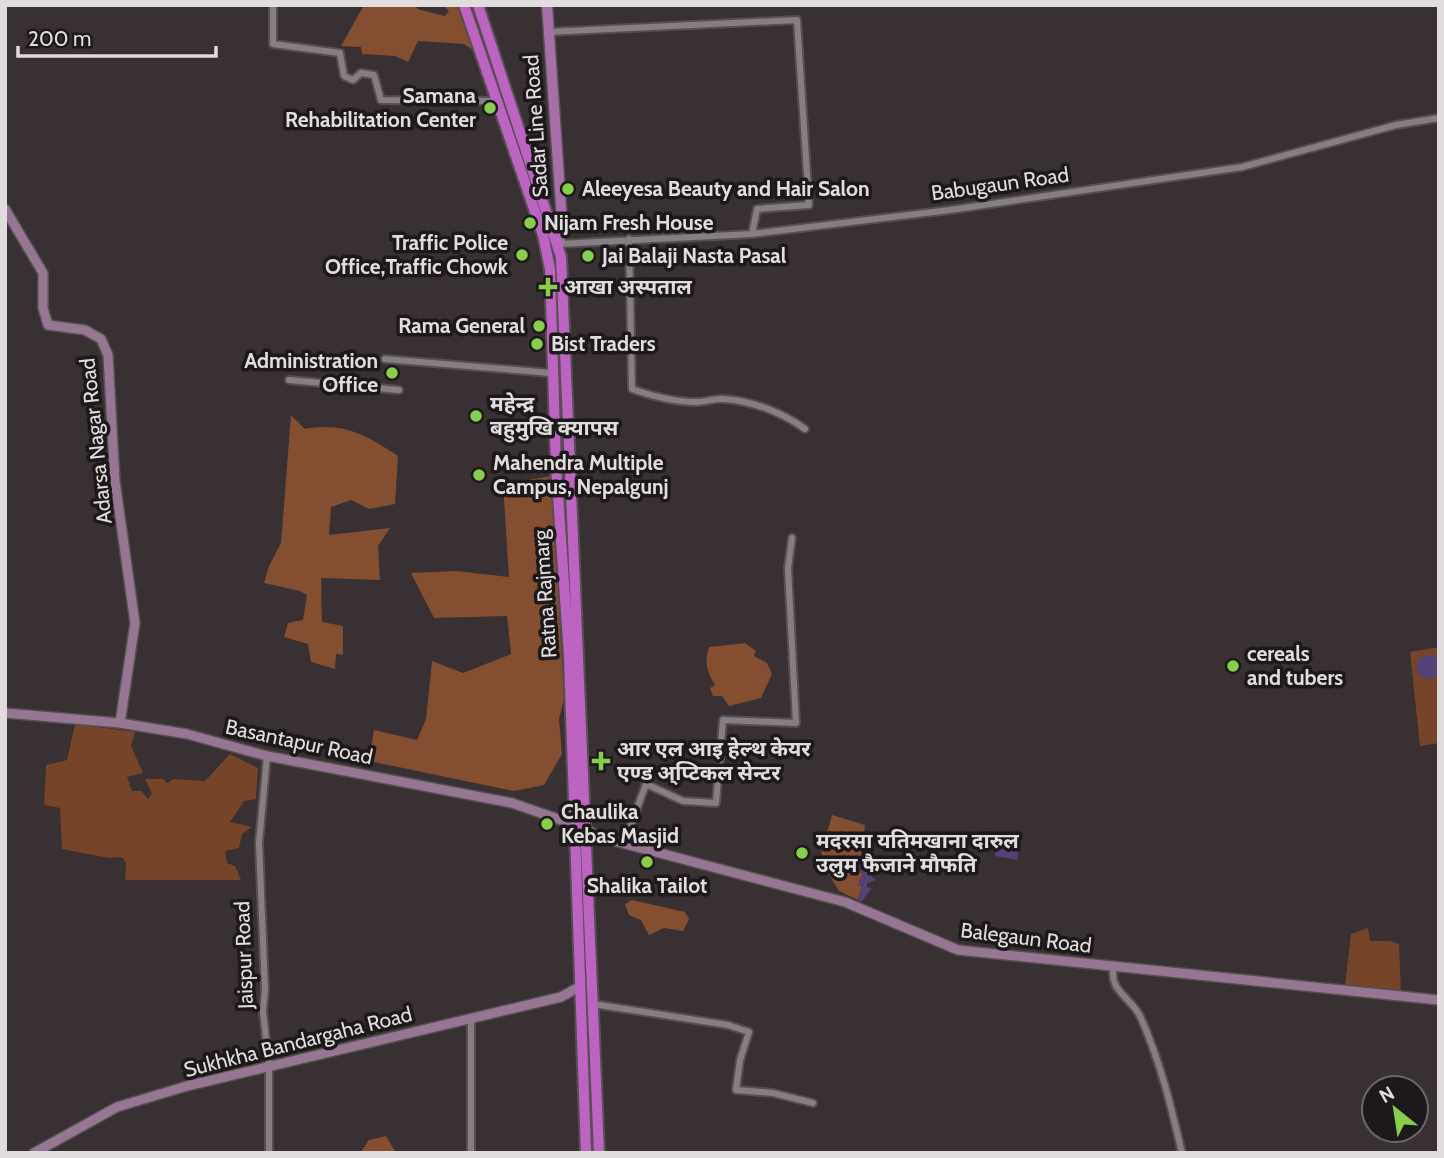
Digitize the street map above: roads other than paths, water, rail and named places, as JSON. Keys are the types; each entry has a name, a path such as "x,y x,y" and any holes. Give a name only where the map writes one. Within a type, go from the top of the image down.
{"highway":[{"name":"Ratna Rajmarg","path":"464,5 547,251 569,656 593,1004 599,1153"},
{"name":"Ratna Rajmarg","path":"478,5 559,243 580,824 579,987 586,1153"}],"main road":[{"name":"Sadar Line Road","path":"547,5 562,221 559,243"}],"street":[{"path":"273,5 273,44 340,53 344,76 353,80 361,72 374,75 381,100 408,98 469,102 493,101 494,96"},
{"path":"548,32 797,20 810,202 804,208 757,209 752,234"},
{"name":"Babugaun Road","path":"559,243 752,234 950,210 1242,167 1371,131 1439,118"},
{"name":"Adarsa Nagar Road","path":"5,208 43,273 43,308 48,325 93,334 101,339 108,355 115,481 135,623 120,723"},
{"path":"629,239 632,389 667,399 696,402 722,399 752,405 788,417 805,429"},
{"path":"385,359 551,373 552,368"},
{"path":"289,380 399,390"},
{"path":"624,844 646,784 683,801 716,803 723,720 796,723 788,568 792,538"},
{"name":"Basantapur Road","path":"5,713 120,723 187,734 267,756 512,803 580,824"},
{"name":"Jaispur Road","path":"267,756 259,843 265,990 263,1011 269,1067 269,1153"},
{"name":"Balegaun Road","path":"580,824 599,837 845,902 958,950 1439,1000"},
{"path":"1114,966 1111,978 1114,986 1134,1004 1157,1057 1182,1153"},
{"name":"Sukhkha Bandargaha Road","path":"34,1153 117,1107 269,1067 561,997 579,987"},
{"path":"593,1004 728,1025 749,1032 740,1060 736,1090 773,1093 813,1103"},
{"path":"471,1018 471,1153"}],"place":[{"name":"Samana Rehabilitation Center","path":"490,108"},
{"name":"Aleeyesa Beauty and Hair Salon","path":"568,189"},
{"name":"Nijam Fresh House","path":"530,223"},
{"name":"Traffic Police Office,Traffic Chowk","path":"522,255"},
{"name":"Jai Balaji Nasta Pasal","path":"588,256"},
{"name":"आखा अस्पताल","path":"548,287"},
{"name":"Rama General","path":"539,326"},
{"name":"Bist Traders","path":"537,344"},
{"name":"Administration Office","path":"392,373"},
{"name":"महेन्द्र बहुमुखि क्यापस","path":"476,416"},
{"name":"Mahendra Multiple Campus, Nepalgunj","path":"479,475"},
{"name":"cereals and tubers","path":"1233,666"},
{"name":"आर एल आइ हेल्थ केयर एण्ड अ्प्टिकल सेन्टर","path":"601,761"},
{"name":"Chaulika Kebas Masjid","path":"547,824"},
{"name":"मदरसा यतिमखाना दारुल उलुम फैजाने माैफति","path":"802,853"},
{"name":"Shalika Tailot","path":"647,862"}]}
